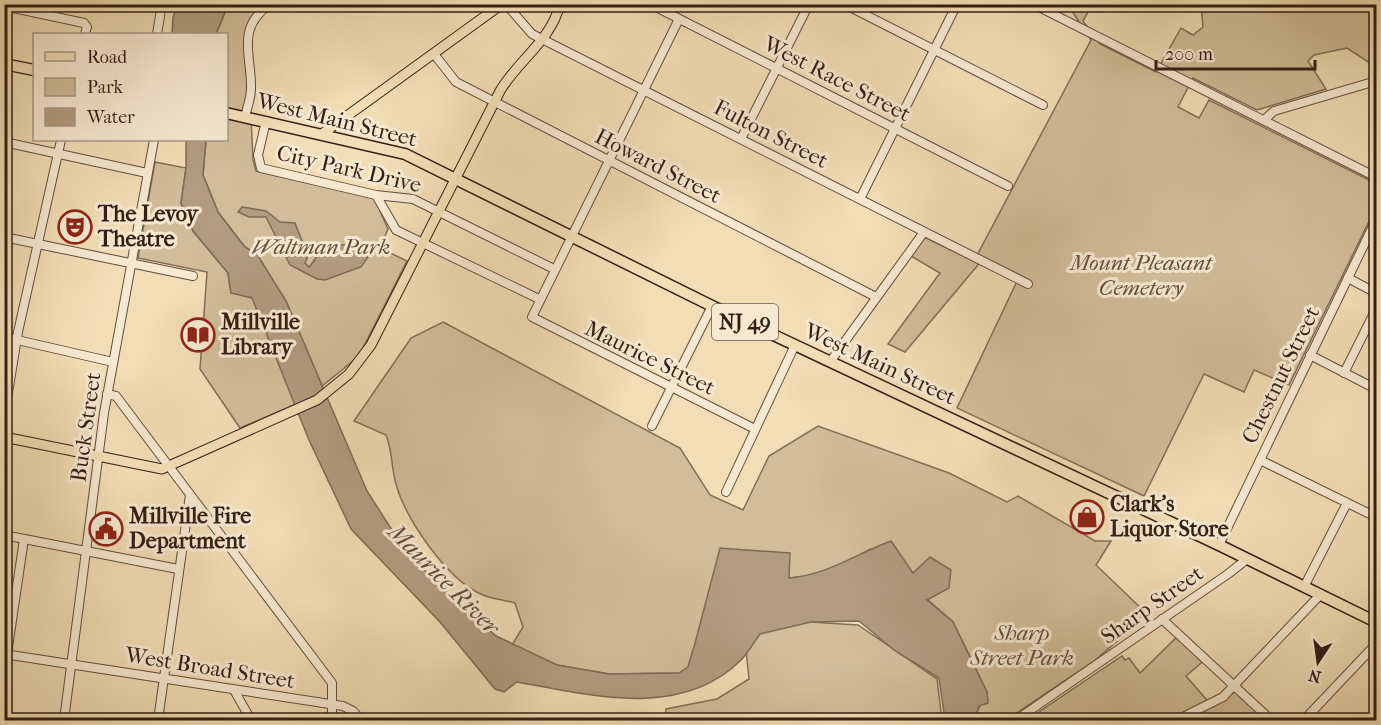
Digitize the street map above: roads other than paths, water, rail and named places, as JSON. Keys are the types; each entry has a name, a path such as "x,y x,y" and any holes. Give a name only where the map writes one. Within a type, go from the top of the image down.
{"highway":[{"path":"4,64 33,70"},
{"name":"West Main Street","path":"228,113 397,151 456,178 569,237 712,306 1377,622"}],"main road":[{"path":"322,134 504,4"},
{"path":"4,437 160,469 293,413 328,393 349,374 371,345 494,102 511,73 552,27 560,4"}],"street":[{"path":"157,33 162,4"},
{"path":"245,117 251,92 248,33 256,17 270,4"},
{"name":"Fulton Street","path":"504,4 528,31 1028,284"},
{"name":"West Race Street","path":"650,4 1008,186"},
{"path":"741,139 809,4"},
{"path":"844,4 1043,105"},
{"path":"860,199 957,4"},
{"path":"1033,4 1377,177"},
{"path":"4,6 84,23 87,27 85,33"},
{"path":"376,195 393,227 539,299 680,19"},
{"name":"Howard Street","path":"434,54 456,82 876,297"},
{"path":"1264,120 1274,111 1377,81"},
{"name":"City Park Drive","path":"266,122 258,155 261,168 376,195 413,199 440,212"},
{"path":"4,417 16,340 61,141"},
{"name":"Buck Street","path":"64,720 107,394 154,141"},
{"path":"4,142 147,173"},
{"path":"440,212 554,269"},
{"name":"Chestnut Street","path":"1219,545 1377,220"},
{"path":"830,362 924,231"},
{"path":"4,237 193,276"},
{"path":"1348,278 1377,293"},
{"name":"Maurice Street","path":"539,299 532,317 755,429"},
{"path":"652,426 712,306"},
{"path":"1344,373 1377,309"},
{"path":"4,338 113,362"},
{"path":"726,492 795,345"},
{"path":"1310,356 1377,389"},
{"path":"107,394 116,396 332,683 331,716 324,720"},
{"path":"1260,460 1377,517"},
{"path":"158,720 190,495"},
{"path":"1304,587 1347,503"},
{"path":"4,535 178,569"},
{"path":"6,654 24,539"},
{"name":"Sharp Street","path":"1016,720 1246,559"},
{"path":"1185,716 1222,698 1320,595"},
{"path":"1162,619 1271,720"},
{"path":"1304,720 1377,644"},
{"name":"West Broad Street","path":"6,654 343,706 353,711 361,720"},
{"path":"234,690 251,720"}],"water":[{"path":"177,4 228,5 216,33 172,33"},
{"path":"186,141 206,141 203,175 218,212 244,246 258,256 286,301 367,491 390,527 431,578 496,636 557,665 609,674 679,673 688,667 720,548 790,553 789,578 816,573 891,541 913,573 930,557 951,570 949,588 927,600 953,622 987,692 988,703 979,706 976,714 977,720 945,720 939,678 894,650 859,621 811,622 760,634 741,660 717,679 691,691 663,697 604,697 517,682 504,692 495,689 440,622 351,529 309,440 252,298 231,293 228,273 193,231 181,203 186,168"},
{"path":"242,207 266,211 280,222 295,223 308,256 305,263 309,267 321,252 333,246 354,246 360,248 368,257 361,267 325,280 317,279 290,265 266,217 249,217 238,212"}],"place":[{"name":"The Levoy Theatre","path":"75,227"},
{"name":"Millville Library","path":"198,335"},
{"name":"Clark's Liquor Store","path":"1087,517"},
{"name":"Millville Fire Department","path":"106,529"}],"park label":[{"name":"Waltman Park","path":"321,247"},
{"name":"Mount Pleasant Cemetery","path":"1141,276"},
{"name":"Sharp Street Park","path":"1022,646"}],"water label":[{"name":"Maurice River","path":"444,579"}]}
